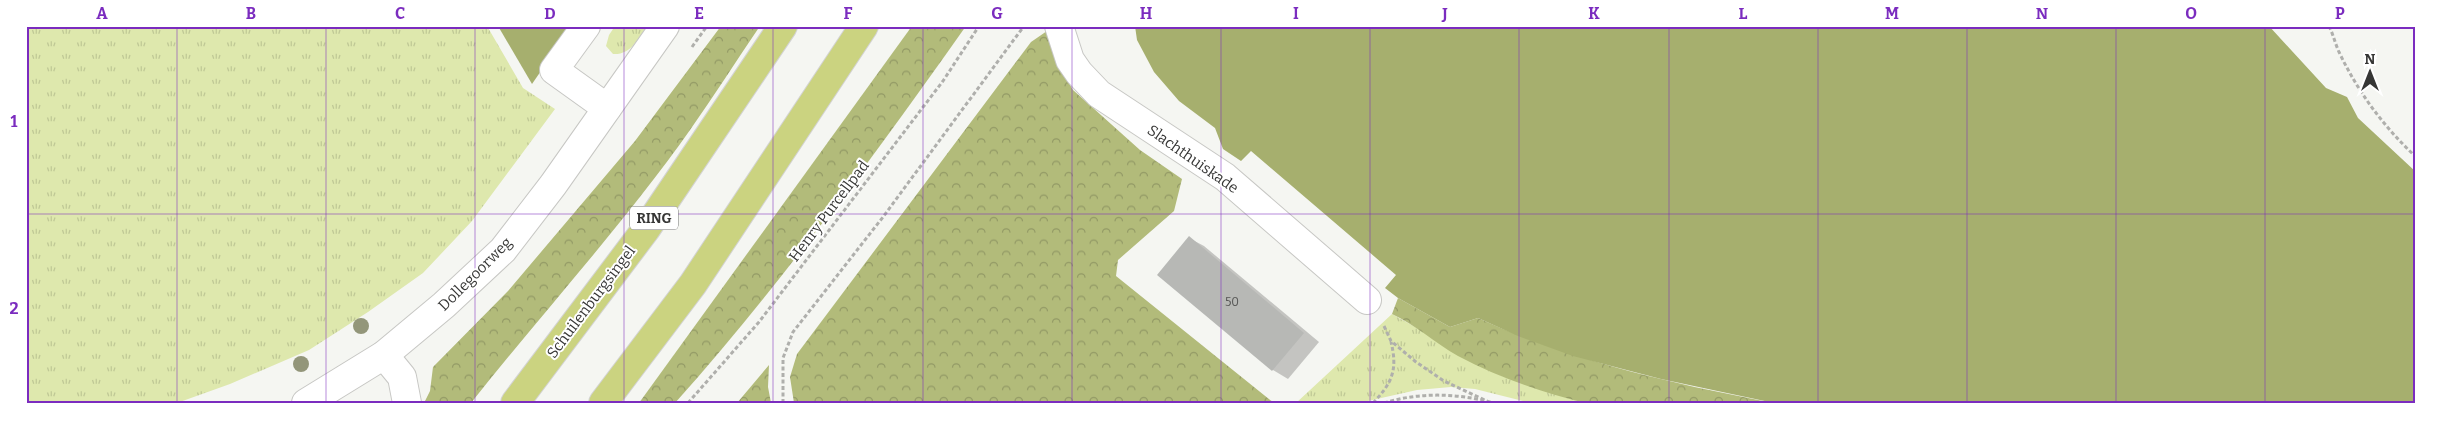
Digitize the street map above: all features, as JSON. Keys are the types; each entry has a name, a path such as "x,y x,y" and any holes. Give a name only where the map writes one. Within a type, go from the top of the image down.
{"main road":[{"name":"Schuilenburgsingel","path":"515,403 646,229 782,26"},
{"path":"603,403 693,284 864,26"}],"street":[{"path":"586,26 554,70 608,108"},
{"name":"Dollegoorweg","path":"306,403 384,355 444,305 503,250 553,185 665,26"},
{"name":"Slachthuiskade","path":"1059,26 1070,60 1079,73 1099,94 1225,177 1368,300"},
{"path":"384,355 402,377 407,403"}],"path":[{"name":"Henry Purcellpad","path":"688,403 759,322 943,81 980,26"},
{"path":"783,403 783,358 793,332 883,217 1024,26"},
{"path":"2329,26 2338,51 2374,112 2416,157"},
{"path":"1368,300 1374,307 1391,341 1394,355 1391,381 1373,403"},
{"path":"1391,341 1444,381 1487,401"},
{"path":"1384,403 1418,395 1440,395 1494,403"}],"green space":[{"path":"26,26 487,26 523,88 555,109 472,221 423,273 368,312 309,350 230,384 177,403 26,403"},
{"path":"615,26 647,26 633,46 619,54 613,54 606,46 609,35"},
{"path":"721,26 760,26 690,130 638,200 471,403 424,403 430,391 433,367 508,291 635,141"},
{"path":"912,26 966,26 826,219 752,312 675,403 639,403"},
{"path":"1047,31 1056,61 1073,90 1140,150 1182,179 1174,211 1118,260 1116,276 1274,403 794,403 790,377 797,354 1031,42"},
{"path":"1398,298 1450,327 1478,318 1550,347 1623,370 1698,388 1774,403 1585,403 1569,399 1504,377 1473,364 1441,346 1409,323 1392,314"},
{"path":"1392,314 1502,376 1585,403 1531,403 1475,389 1451,387 1417,390 1359,403 1296,403"},
{"path":"769,365 768,387 771,403 737,403"}],"shaded area":[{"path":"498,26 572,26 532,84"},
{"path":"1135,26 2269,26 2326,88 2347,97 2358,118 2416,172 2416,403 1774,403 1661,379 1573,356 1518,336 1478,318 1450,327 1398,298 1385,288 1396,275 1251,151 1241,161 1223,149 1215,128 1179,101 1154,72 1137,40"}],"building":[{"path":"1189,236 1304,333 1272,371 1157,275"}]}
